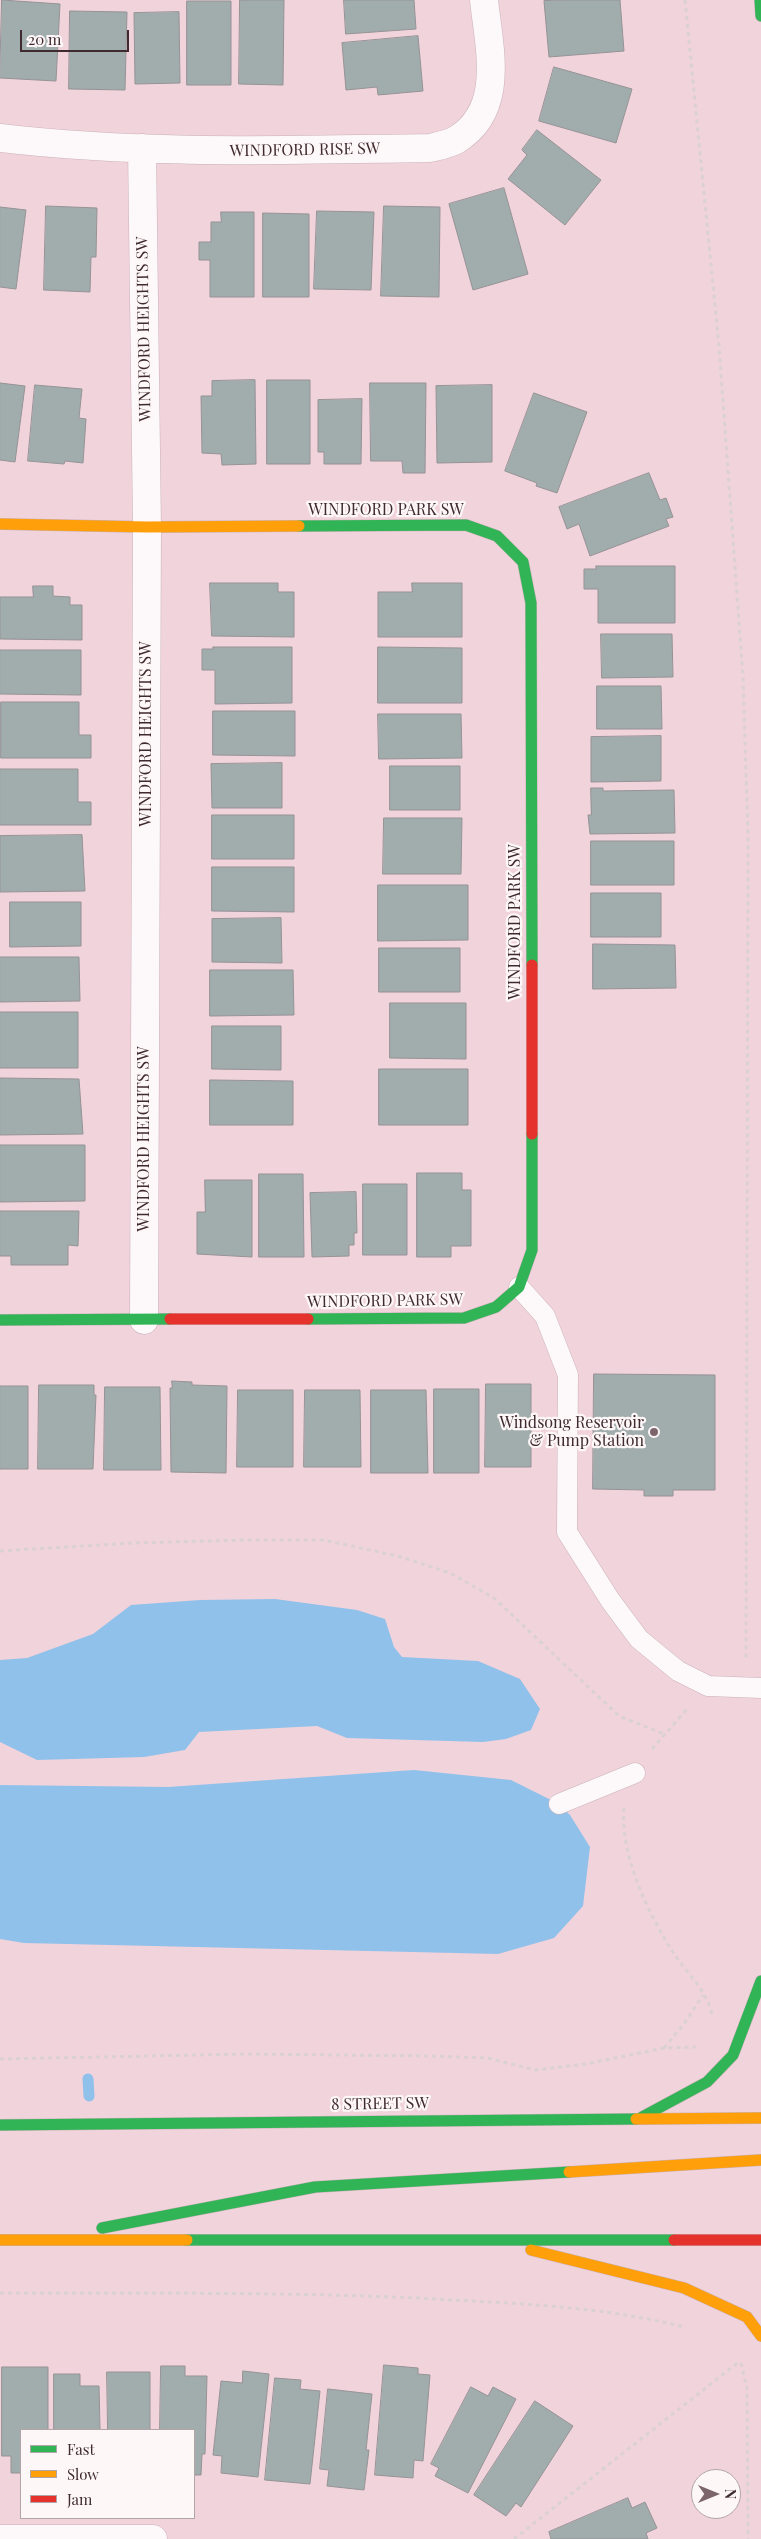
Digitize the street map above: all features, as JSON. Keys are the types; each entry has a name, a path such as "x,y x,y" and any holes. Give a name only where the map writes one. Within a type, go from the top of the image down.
{"main road":[{"path":"760,0 761,16"},
{"name":"WINDFORD PARK SW","path":"0,524 147,527 466,525 497,536 523,562 531,603 532,1250 519,1287 496,1307 464,1318 0,1320"},
{"path":"639,2118 707,2082 733,2055 761,1981"},
{"name":"8 STREET SW","path":"0,2125 761,2118"},
{"path":"39,2240 315,2187 761,2160"},
{"path":"0,2240 761,2240"},
{"path":"491,2240 684,2288 747,2317 761,2336"}],"street":[{"name":"WINDFORD RISE SW","path":"0,138 66,146 224,152 430,148 455,141 475,124 488,102 491,76 484,0"},
{"name":"WINDFORD HEIGHTS SW","path":"142,148 147,527 144,1320"},
{"path":"0,2539 153,2539"}],"lane":[{"path":"519,1287 545,1316 568,1375 567,1532 610,1600 639,1639 678,1671 708,1686 753,1688"},
{"path":"559,1804 634,1773"}],"path":[{"path":"685,0 719,346 743,677 748,836 753,1688"},
{"path":"0,1551 152,1542 323,1540 398,1556 450,1573 494,1598 619,1716 664,1734"},
{"path":"708,1686 664,1734 634,1773 624,1810 627,1841 635,1877 658,1926 674,1954 703,1994 712,2019"},
{"path":"664,2048 684,2024 703,1994"},
{"path":"0,2059 246,2054 429,2056 488,2058 535,2070 586,2064 664,2048 700,2046"},
{"path":"0,2293 359,2294 509,2303 626,2316 686,2327"},
{"path":"736,2355 740,2361 748,2388 748,2539"},
{"path":"514,2539 740,2361"}],"water":[{"path":"275,1599 357,1610 385,1619 394,1647 402,1657 478,1661 520,1679 540,1709 531,1730 506,1739 483,1742 347,1738 317,1726 199,1732 185,1750 144,1757 37,1760 0,1742 0,1660 27,1658 93,1634 131,1605 200,1600"},
{"path":"414,1770 511,1780 559,1804 570,1815 590,1847 583,1906 554,1938 498,1954 24,1943 0,1939 0,1785 168,1787"}],"building":[{"path":"2,0 60,4 56,81 0,78"},
{"path":"240,0 284,0 283,85 239,84"},
{"path":"344,0 414,0 416,29 346,34"},
{"path":"620,0 624,51 549,57 544,1"},
{"path":"187,1 231,1 231,85 187,85"},
{"path":"70,11 127,12 125,90 69,89"},
{"path":"179,12 180,83 135,84 134,13"},
{"path":"418,36 423,91 378,95 377,87 346,90 342,43"},
{"path":"554,67 632,89 616,143 539,121"},
{"path":"537,130 601,180 565,225 508,179 527,155 522,150"},
{"path":"504,188 528,274 473,290 449,204"},
{"path":"46,206 97,208 96,257 91,257 90,292 44,290"},
{"path":"384,206 440,207 439,297 381,296"},
{"path":"0,207 26,210 16,289 0,287"},
{"path":"317,211 374,212 371,290 314,289"},
{"path":"221,212 254,212 254,297 210,297 210,260 199,260 199,242 211,242 211,222 221,222"},
{"path":"263,213 309,214 309,297 263,297"},
{"path":"255,380 256,464 222,465 221,454 202,453 201,396 212,396 212,381"},
{"path":"267,380 310,380 310,464 267,464"},
{"path":"0,383 25,386 15,462 0,460"},
{"path":"370,383 426,383 425,473 403,473 402,461 371,461"},
{"path":"35,385 82,389 79,418 86,419 83,463 65,461 64,464 28,461"},
{"path":"492,385 492,462 437,463 436,386"},
{"path":"534,393 587,412 557,493 536,486 537,483 505,471"},
{"path":"362,399 361,464 324,464 324,452 318,452 318,400"},
{"path":"649,473 660,500 666,498 673,517 666,519 669,526 590,556 579,524 567,529 559,507"},
{"path":"596,566 675,566 675,623 598,623 598,589 584,589 584,569 596,569"},
{"path":"210,583 278,583 278,592 294,592 294,637 212,636"},
{"path":"412,583 462,583 462,637 378,637 378,592 412,592"},
{"path":"33,586 53,586 53,596 70,597 70,605 82,605 82,640 0,639 0,597 33,597"},
{"path":"601,634 672,634 673,677 602,678"},
{"path":"213,647 292,647 292,703 215,704 215,670 202,670 202,649 213,649"},
{"path":"378,647 462,648 462,703 378,703"},
{"path":"0,650 81,650 81,695 0,694"},
{"path":"597,686 661,686 662,729 597,729"},
{"path":"1,702 79,702 79,735 91,735 91,758 1,758"},
{"path":"213,711 295,711 295,756 213,755"},
{"path":"378,714 461,714 462,758 379,759"},
{"path":"661,736 661,781 591,782 591,737"},
{"path":"282,763 282,808 212,808 211,764"},
{"path":"390,766 460,766 460,810 390,810"},
{"path":"0,769 78,769 78,802 91,802 91,825 0,825"},
{"path":"591,788 603,788 603,791 674,790 675,833 590,834 588,815 591,815"},
{"path":"212,815 294,815 294,859 212,859"},
{"path":"384,818 462,818 461,874 383,874"},
{"path":"82,835 85,891 0,892 0,836"},
{"path":"591,841 674,841 674,885 591,885"},
{"path":"212,867 294,867 294,912 212,911"},
{"path":"378,885 468,885 468,940 378,941"},
{"path":"591,893 661,893 661,937 591,937"},
{"path":"10,902 81,902 81,946 10,947"},
{"path":"281,918 282,963 212,962 212,919"},
{"path":"593,944 675,945 676,988 593,989"},
{"path":"379,948 460,948 460,992 379,992"},
{"path":"0,957 79,957 80,1001 0,1002"},
{"path":"210,970 293,970 294,1015 210,1016"},
{"path":"390,1003 466,1003 466,1059 390,1058"},
{"path":"0,1012 78,1012 78,1068 0,1068"},
{"path":"212,1026 281,1026 281,1070 212,1069"},
{"path":"379,1069 468,1069 468,1125 379,1125"},
{"path":"0,1078 79,1079 83,1134 0,1135"},
{"path":"210,1080 293,1081 293,1125 210,1125"},
{"path":"0,1145 85,1145 85,1201 0,1202"},
{"path":"417,1173 462,1173 462,1190 471,1190 471,1246 451,1246 451,1257 417,1257"},
{"path":"259,1174 303,1174 304,1257 259,1257"},
{"path":"205,1180 252,1180 252,1257 197,1254 197,1212 205,1212"},
{"path":"363,1184 407,1184 407,1255 363,1255"},
{"path":"356,1192 357,1233 354,1233 354,1245 349,1245 349,1256 312,1257 310,1193"},
{"path":"0,1211 79,1211 78,1246 68,1245 68,1265 11,1265 11,1256 0,1256"},
{"name":"Windsong Reservoir & Pump Station","path":"594,1374 715,1375 715,1490 673,1490 673,1496 644,1496 644,1490 593,1489"},
{"path":"172,1381 192,1382 192,1385 227,1386 226,1473 171,1472 170,1388 172,1388"},
{"path":"486,1384 531,1384 531,1467 485,1467"},
{"path":"39,1385 94,1385 94,1395 96,1395 93,1469 38,1469"},
{"path":"0,1386 28,1386 28,1469 0,1469"},
{"path":"105,1387 160,1387 161,1470 104,1470"},
{"path":"434,1389 479,1389 479,1473 434,1473"},
{"path":"238,1390 293,1390 293,1467 237,1467"},
{"path":"305,1390 360,1390 361,1467 304,1467"},
{"path":"371,1390 426,1390 428,1473 371,1473"},
{"path":"384,2365 418,2368 418,2374 430,2375 423,2461 414,2460 413,2478 375,2475"},
{"path":"161,2366 185,2366 185,2376 207,2376 205,2454 202,2454 201,2475 195,2475 195,2429 160,2429"},
{"path":"2,2367 48,2367 48,2429 20,2429 20,2473 11,2473 11,2456 2,2456"},
{"path":"243,2371 269,2374 258,2477 221,2473 222,2456 213,2455 221,2381 242,2383"},
{"path":"107,2372 150,2372 150,2429 108,2429"},
{"path":"54,2374 80,2374 80,2386 99,2386 100,2429 54,2429"},
{"path":"275,2378 301,2380 300,2389 320,2391 310,2484 265,2480"},
{"path":"471,2387 488,2396 493,2387 516,2399 468,2493 435,2476 439,2468 431,2464"},
{"path":"328,2389 372,2394 366,2450 369,2450 364,2490 327,2486 329,2470 320,2469"},
{"path":"535,2401 573,2426 521,2507 516,2503 506,2516 474,2495"},
{"path":"628,2498 632,2508 645,2502 657,2528 646,2533 648,2539 551,2539 549,2532"}],"waterway":[{"path":"88,2079 89,2096"}],"traffic: fast":[{"path":"760,0 761,16"},
{"path":"299,526 466,525 497,536 523,562 531,603 532,965"},
{"path":"308,1319 464,1318 496,1307 519,1287 532,1250 532,1134"},
{"path":"0,1320 170,1319"},
{"path":"642,2117 707,2082 733,2055 761,1981"},
{"path":"0,2125 636,2119"},
{"path":"102,2228 315,2187 569,2172"},
{"path":"187,2240 674,2240"}],"traffic: slow":[{"path":"0,524 147,527 299,526"},
{"path":"636,2119 761,2118"},
{"path":"569,2172 761,2160"},
{"path":"0,2240 187,2240"},
{"path":"531,2250 684,2288 747,2317 761,2336"}],"traffic: jam":[{"path":"532,965 532,1134"},
{"path":"170,1319 308,1319"},
{"path":"674,2240 761,2240"}],"place":[{"name":"Windsong Reservoir & Pump Station","path":"654,1432"}]}
